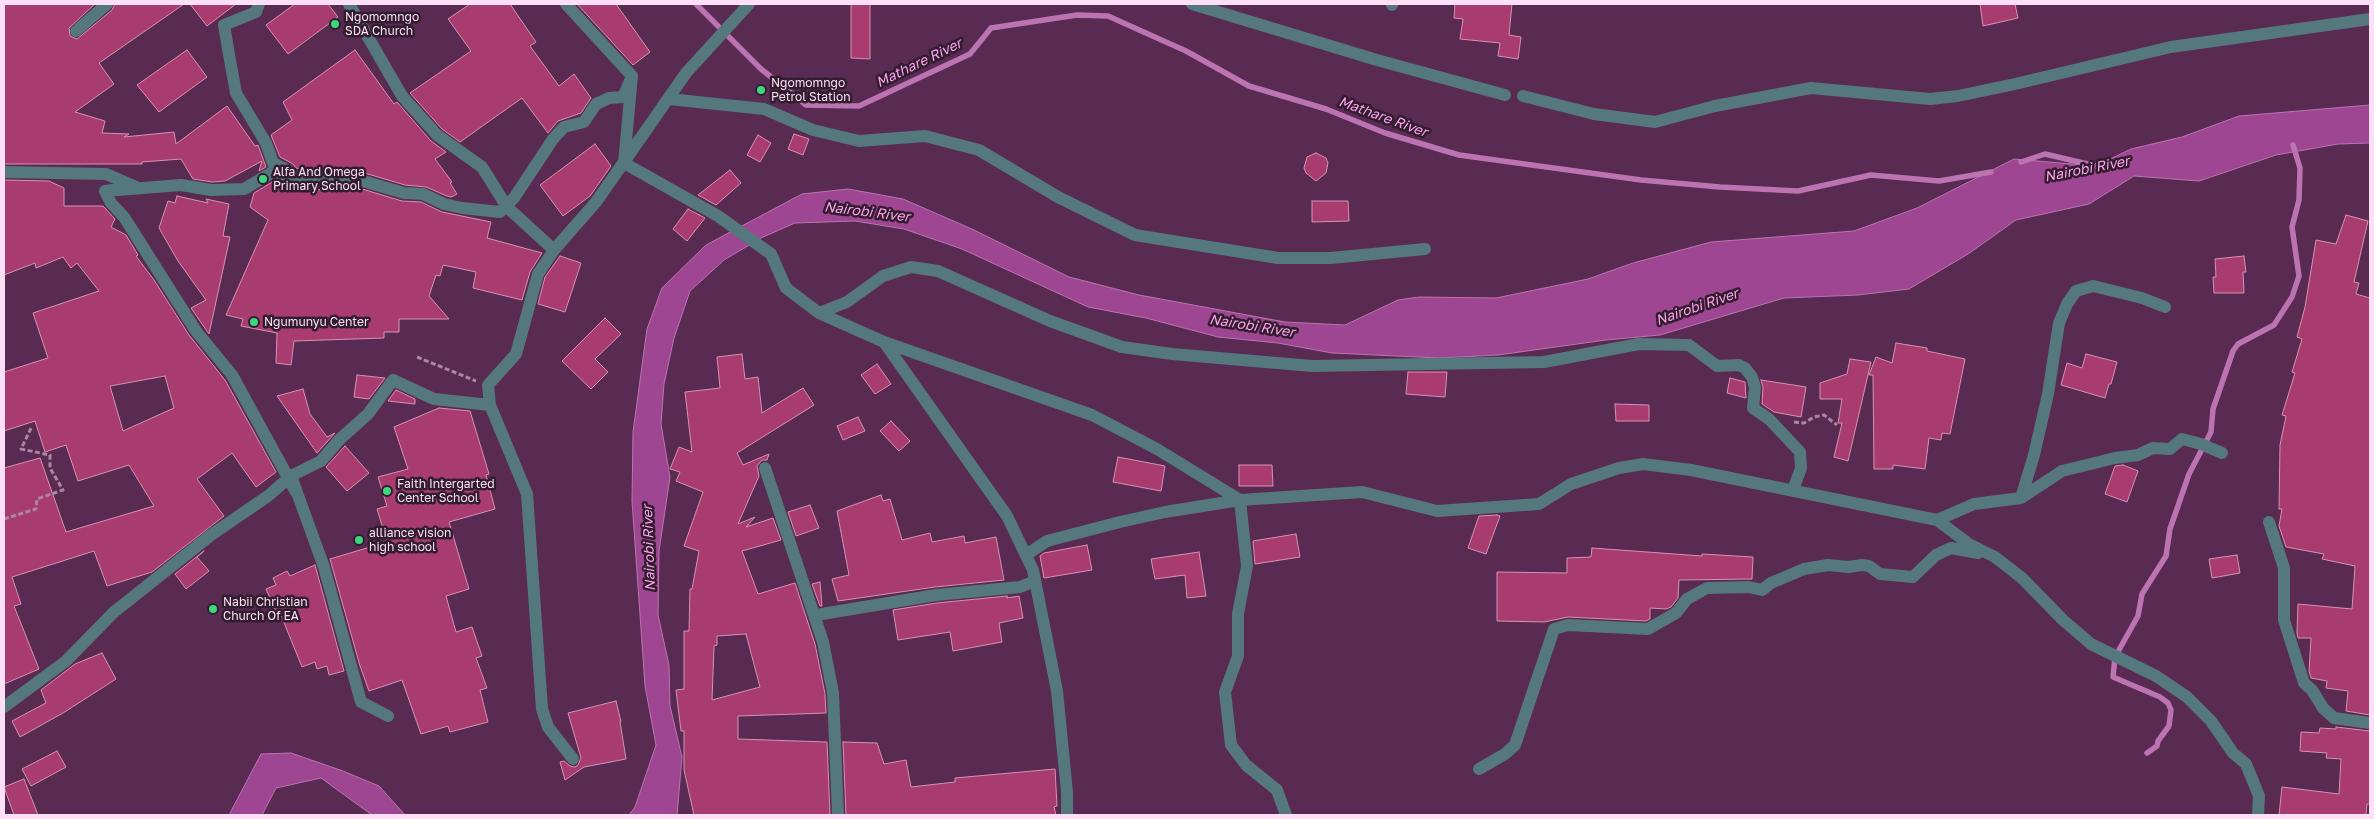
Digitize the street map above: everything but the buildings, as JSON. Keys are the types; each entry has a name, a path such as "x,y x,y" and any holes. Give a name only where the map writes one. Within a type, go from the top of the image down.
{"street":[{"path":"76,31 107,4"},
{"path":"259,4 256,12 224,25 236,93 266,144 273,163 310,178 329,183 349,177 404,193 423,194 444,204 500,212 507,207 553,139 564,127 584,122 596,104 609,98 623,97 632,76"},
{"path":"349,4 402,96 438,136 482,167 507,207 554,250"},
{"path":"566,4 632,76 624,163"},
{"path":"573,759 548,728 542,709 527,494 490,405 488,385 516,354 538,274 554,250 596,202 686,73 749,4"},
{"path":"1192,4 1377,60 1505,95"},
{"path":"1523,96 1594,114 1656,122 1733,103 1811,88 1930,99 1958,96 2015,84 2172,46 2370,19"},
{"path":"669,99 764,109 813,130 859,141 925,136 979,150 1058,197 1135,235 1278,258 1331,258 1425,249"},
{"path":"624,163 718,216 771,254 786,288 819,313 884,342 1092,415 1156,450 1240,500"},
{"path":"4,172 106,174 136,187 105,191"},
{"path":"105,191 181,185 211,190 244,189 273,172 292,177 310,178"},
{"path":"105,191 111,203 124,218 196,331 232,375 296,492 292,476"},
{"path":"819,313 847,302 883,276 911,267 938,271 1050,321 1122,347 1172,354 1322,366 1544,362 1639,344 1689,345 1717,366 1739,365 1745,368 1752,377 1755,387 1753,408 1769,419 1800,452 1801,468 1793,490"},
{"path":"2020,498 2034,455 2048,394 2059,323 2067,304 2076,291 2093,286 2142,298 2165,307"},
{"path":"884,342 1008,516 1026,555 1036,581 1057,691 1067,792 1067,815"},
{"path":"4,707 66,661 114,612 211,534 268,496 292,476 321,460 339,440 368,414 392,380 434,399 490,405"},
{"path":"1937,520 1974,504 2020,498 2062,471 2116,458 2138,455 2153,448 2170,449 2182,439 2204,445 2222,453"},
{"path":"1026,555 1047,541 1084,531 1165,512 1240,500 1362,492 1437,510 1539,504 1571,484 1597,474 1643,464 1691,470 1937,520 1969,544 1995,557 2022,578 2063,620 2091,644 2156,676 2187,697 2212,721 2233,753 2246,764 2259,796 2258,815"},
{"path":"765,468 816,614 833,693 838,815"},
{"path":"292,476 324,567 361,702 388,716"},
{"path":"1240,500 1247,566 1238,614 1238,656 1225,692 1231,745 1246,765 1278,790 1286,815"},
{"path":"2269,522 2284,568 2284,620 2304,682 2312,690 2323,708 2334,718 2370,723"},
{"path":"1479,769 1505,754 1515,745 1554,629 1568,625 1648,629 1676,613 1687,599 1707,588 1749,586 1762,590 1771,583 1804,569 1828,565 1848,567 1869,566 1880,574 1911,577 1936,555 1951,548 1995,557"},
{"path":"816,614 936,594 1020,586 1036,581"}],"path":[{"path":"417,357 488,385"},
{"path":"1791,422 1804,424 1814,417 1824,415 1837,425"},
{"path":"4,519 36,508 38,499 62,490 50,468 50,455 22,449 32,426"}],"water":[{"name":"Nairobi River","path":"2370,105 2370,143 2338,144 2276,155 2199,181 2134,176 2089,204 2016,220 1968,254 1909,289 1858,295 1784,298 1660,335 1606,340 1498,355 1439,358 1332,353 1278,343 1218,337 1146,318 1088,307 962,249 904,229 855,221 795,223 761,238 724,260 690,291 674,338 664,384 661,424 670,477 659,551 658,615 669,665 670,706 682,757 677,815 629,815 635,807 656,745 645,686 632,501 633,432 647,329 662,288 706,245 802,194 848,189 903,199 974,230 1069,277 1139,295 1285,322 1345,325 1398,300 1419,297 1496,298 1588,279 1633,263 1711,242 1854,231 1917,208 2014,159 2096,166 2131,149 2182,137 2239,116"},
{"path":"291,753 379,786 405,815 372,815 321,778 276,788 262,815 229,815 261,754"}],"waterway":[{"name":"Mathare River","path":"696,4 761,69 806,105 859,106 970,54 991,28 1077,15 1108,16 1186,51 1249,86 1326,109 1385,133 1459,155 1641,180 1798,191 1871,175 1939,181 1991,172"},
{"path":"2147,753 2157,746 2158,741 2169,726 2171,710 2168,703 2160,697 2113,677 2115,657 2138,616 2142,594 2166,556 2170,529 2189,474 2211,432 2213,409 2233,351 2238,344 2274,325 2292,297 2299,276 2292,227 2299,200 2300,168 2293,145"},
{"name":"Mathare River","path":"2021,162 2045,154 2096,166 2102,165"}],"place":[{"name":"Ngomomngo SDA Church","path":"335,24"},
{"name":"Ngomomngo Petrol Station","path":"761,90"},
{"name":"Alfa And Omega Primary School","path":"263,179"},
{"name":"Ngumunyu Center","path":"254,322"},
{"name":"Faith Intergarted Center School","path":"387,491"},
{"name":"alliance vision high school","path":"359,540"},
{"name":"Nabii Christian Church Of EA","path":"213,609"}]}
